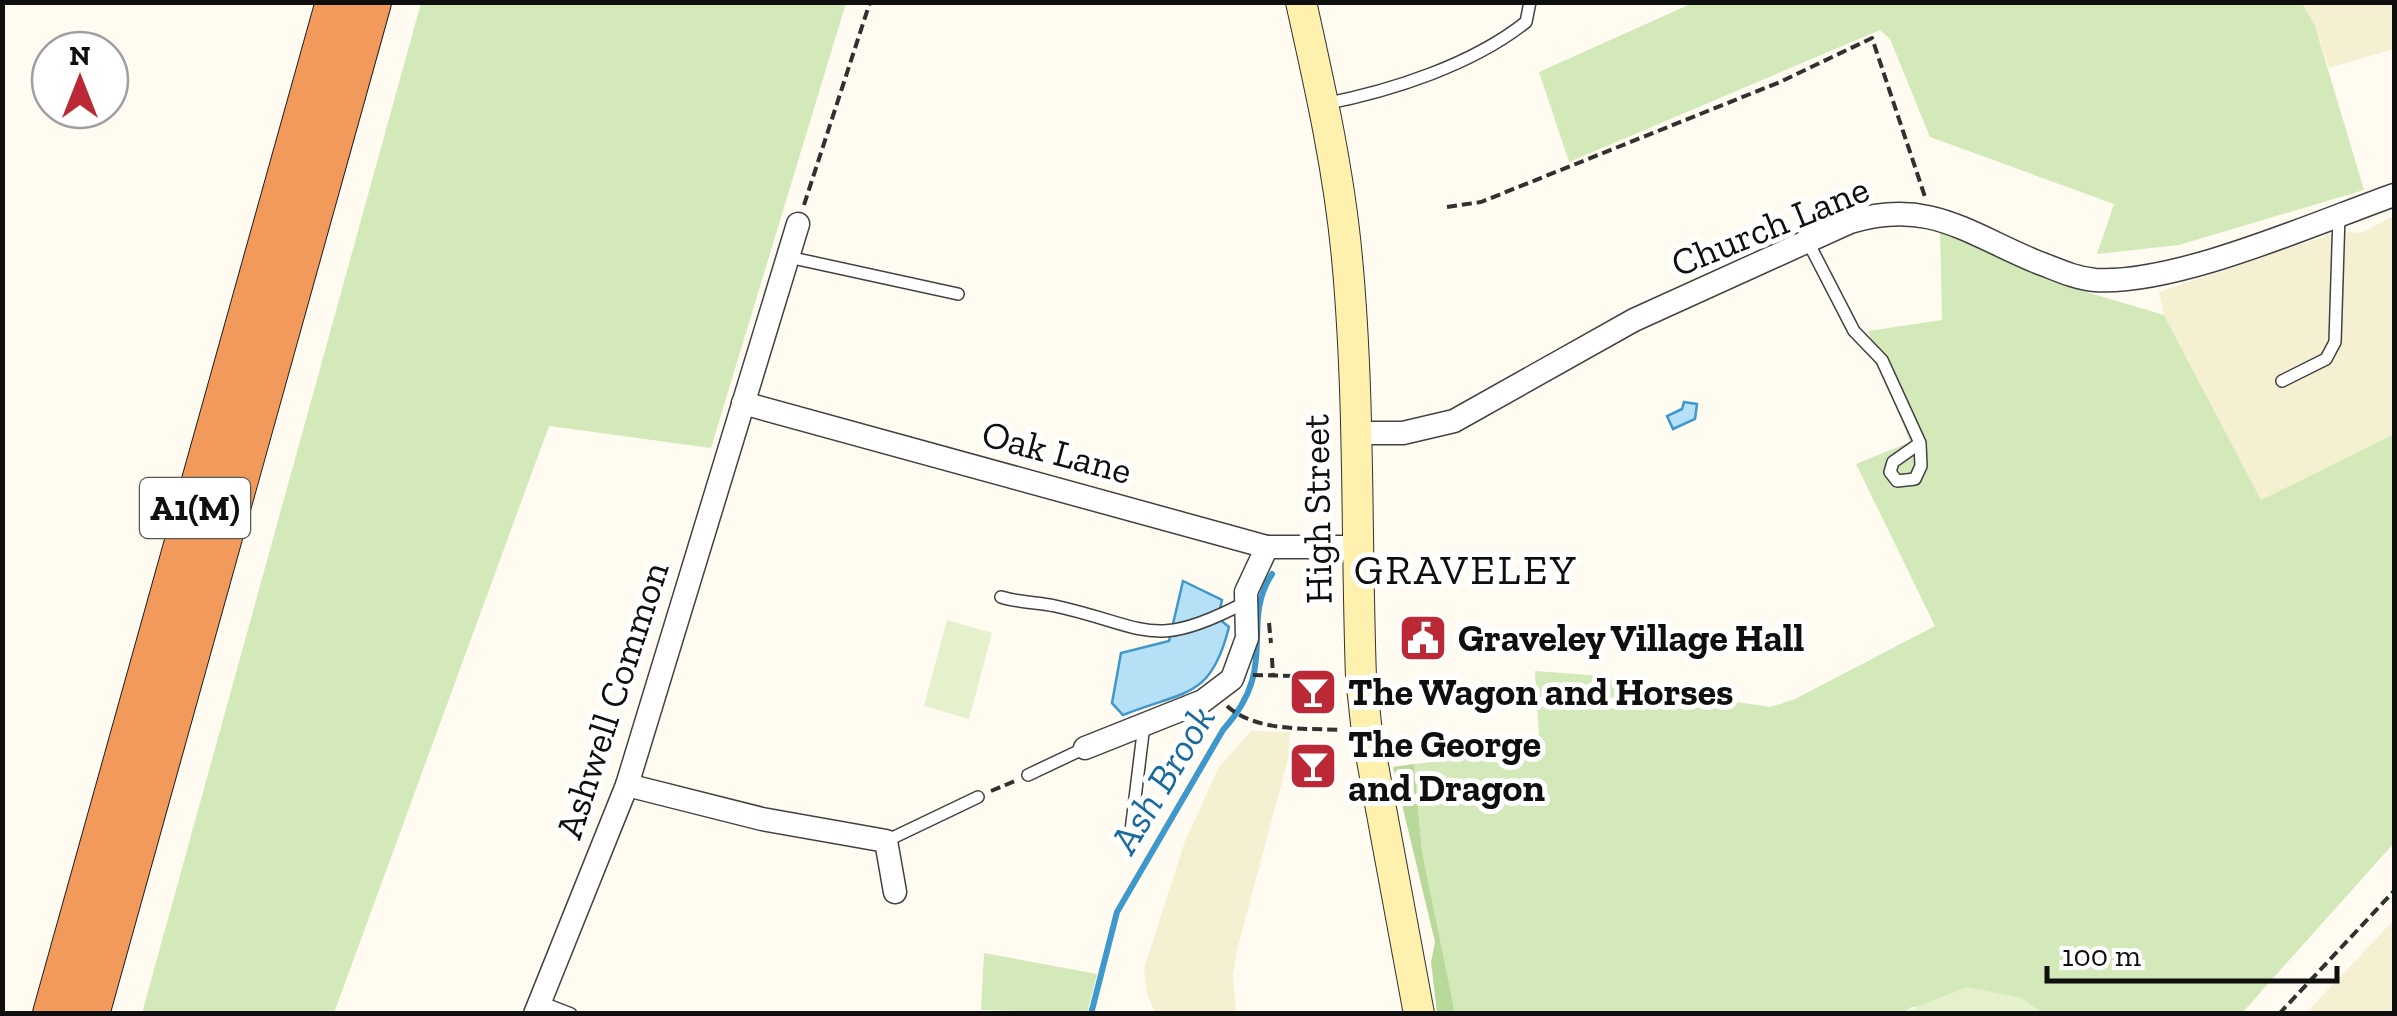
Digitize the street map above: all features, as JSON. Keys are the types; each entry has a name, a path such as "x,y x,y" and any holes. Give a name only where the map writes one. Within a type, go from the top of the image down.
{"highway":[{"name":"A1(M)","path":"53,1014 336,2"},
{"name":"A1(M)","path":"88,1014 371,2"}],"main road":[{"name":"High Street","path":"1301,3 1324,104 1347,253 1356,433 1356,547 1367,733 1419,1014"}],"street":[{"name":"Church Lane","path":"1356,433 1403,433 1454,421 1634,320 1884,212 1930,214 2069,275 2094,280 2154,276 2394,194"},
{"name":"Ashwell Common","path":"538,1008 627,786 798,224"},
{"name":"Oak Lane","path":"742,403 1267,547 1356,547"},
{"path":"1086,748 1219,692 1232,679 1247,638 1244,603 1267,547"},
{"path":"627,786 762,820 886,841 895,892"}],"lane":[{"path":"1324,104 1354,98 1500,43 1526,22 1530,2"},
{"path":"2282,381 2326,359 2335,342 2339,214"},
{"path":"1808,242 1854,331 1882,360 1920,443"},
{"path":"788,257 958,294"},
{"path":"1001,598 1055,606 1144,633 1160,634 1223,614 1244,603"},
{"path":"1129,846 1144,725"},
{"path":"1028,775 1086,748"},
{"path":"886,841 978,797"},
{"path":"538,1008 571,1014"}],"path":[{"path":"798,224 870,2"},
{"path":"1447,208 1481,202 1643,138 1872,38 1930,214"},
{"path":"1272,658 1274,676"},
{"path":"1261,676 1298,676"},
{"path":"1228,708 1243,718 1367,733"},
{"path":"978,797 1028,775"},
{"path":"2279,1014 2394,890"}],"shaded area":[{"path":"2302,3 2394,3 2394,49 2329,68 2315,26"},
{"path":"2394,216 2394,434 2261,500 2164,315 2159,292 2340,231 2361,233"},
{"path":"1251,731 1290,732 1288,759 1237,950 1233,975 1236,1013 1155,1013 1147,994 1144,969 1185,841 1219,767"},
{"path":"2394,920 2394,1013 2306,1013"}],"green space":[{"path":"1695,2 2302,3 2315,26 2364,190 2179,245 2097,254 2114,204 1930,137 1890,39 1880,30 1569,162 1539,72"},
{"path":"421,3 846,3 711,448 549,426 334,1013 142,1013"},
{"path":"1940,231 2090,293 2164,315 2261,500 2394,434 2394,843 2242,1013 2042,1013 2022,999 1912,1007 1903,1013 1455,1013 1422,851 1414,764 1540,751 1535,671 1604,676 1621,685 1770,707 1795,699 1935,626 1856,464 1910,442 1868,331 1942,320"},
{"path":"947,620 992,633 969,719 924,706"},
{"path":"1414,764 1422,851 1455,1013 1437,1013 1431,962 1435,942 1393,767"},
{"path":"984,953 1097,974 1087,1013 981,1010"},
{"path":"1966,987 2019,997 2042,1013 1903,1013"}],"water":[{"path":"1684,402 1697,404 1695,419 1673,429 1667,416 1682,409"},
{"path":"1183,581 1222,600 1218,618 1229,627 1214,668 1193,689 1123,715 1112,703 1121,653 1169,641"}],"waterway":[{"name":"Ash Brook","path":"1091,1014 1117,912 1250,686 1259,611 1272,574"}],"place":[{"name":"Graveley Village Hall","path":"1423,638"},
{"name":"The Wagon and Horses","path":"1313,692"},
{"name":"The George and Dragon","path":"1313,766"}],"district":[{"name":"GRAVELEY","path":"1466,569"}]}
